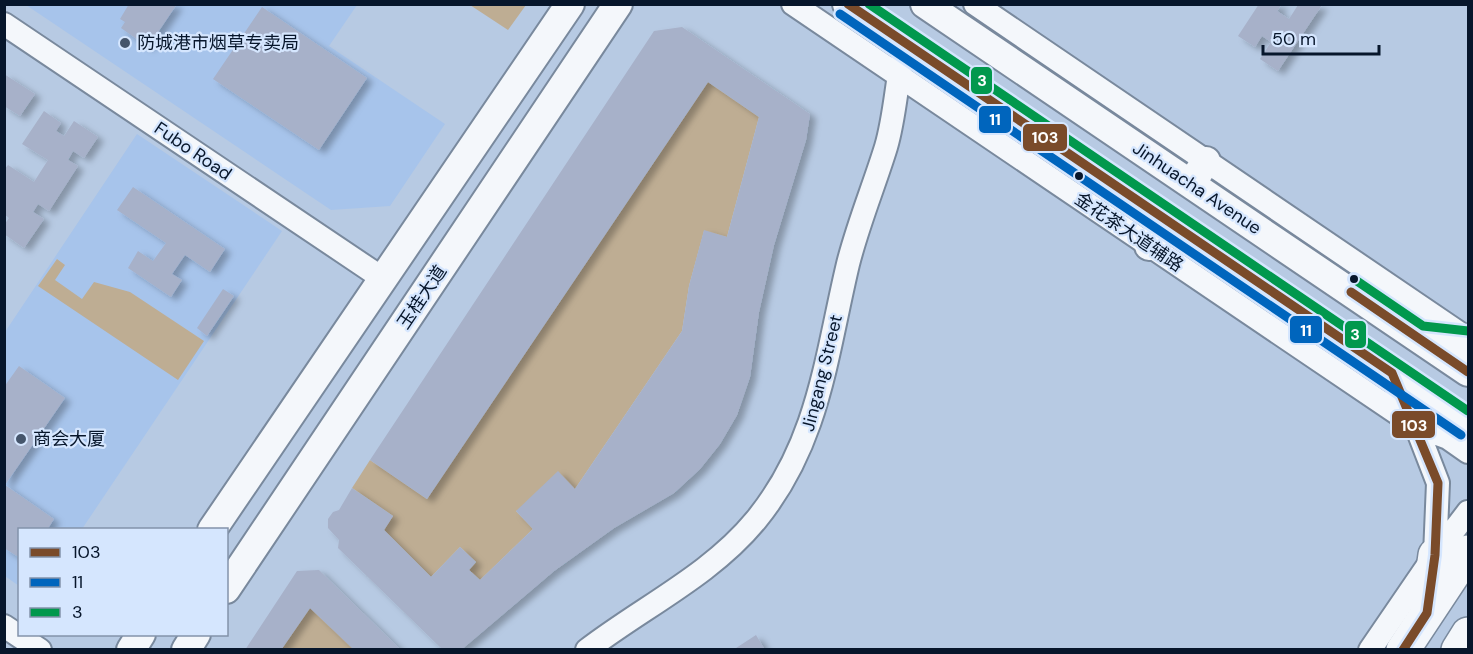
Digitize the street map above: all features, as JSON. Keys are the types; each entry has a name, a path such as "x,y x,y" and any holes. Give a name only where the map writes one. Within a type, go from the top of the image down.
{"highway":[{"path":"1403,650 1458,561"},
{"path":"1458,650 1468,634"}],"main road":[{"path":"213,528 570,4"},
{"name":"玉桂大道","path":"228,586 618,4"},
{"path":"848,4 1468,425"},
{"name":"Jinhuacha Avenue","path":"925,4 1198,173 1468,372"},
{"path":"1149,246 1167,220"},
{"path":"1419,338 1468,341"},
{"path":"1392,373 1416,426"},
{"path":"131,650 140,636"},
{"path":"186,650 195,636"}],"street":[{"name":"金花茶大道辅路","path":"793,4 1416,426 1448,438 1468,452"},
{"path":"975,4 1198,173 1468,341"},
{"name":"Fubo Road","path":"4,24 382,278"},
{"name":"Jingang Street","path":"587,650 715,561 755,521 784,480 804,442 818,401 849,262 886,146 905,43"},
{"path":"1416,426 1438,483 1458,561"},
{"path":"1371,650 1458,561 1468,512"},
{"path":"4,626 18,635"},
{"path":"19,636 40,650"}],"shaded area":[{"path":"26,5 357,5 329,46 445,124 390,206 331,210"},
{"path":"470,5 526,5 508,30"},
{"path":"708,82 759,117 727,237 704,231 689,286 682,331 575,489 516,511 533,529 480,580 469,570 476,562 460,547 431,577 384,530 393,516 352,488 370,460 427,499"},
{"path":"137,134 282,231 83,528 18,528 18,585 5,576 5,332"},
{"path":"57,259 65,265 55,280 82,299 94,282 130,292 204,341 178,380 38,286"},
{"path":"310,608 354,649 281,650"}],"building":[{"path":"129,4 177,4 148,47 121,28 125,22 120,19"},
{"path":"1259,4 1282,4 1277,11 1289,19 1298,5 1322,5 1278,71 1260,59 1271,42 1262,36 1255,47 1238,36"},
{"path":"262,7 367,78 319,150 213,79"},
{"path":"682,27 810,114 806,140 774,245 759,312 750,377 737,415 720,444 700,469 674,493 614,528 554,571 461,650 443,650 338,548 339,540 328,528 328,519 333,512 339,510 352,488 393,516 384,530 431,577 460,547 476,562 469,570 480,580 533,529 516,511 558,471 575,489 682,331 689,286 704,230 727,237 759,117 708,82 427,499 370,460 654,31"},
{"path":"4,74 35,94 20,116 4,106"},
{"path":"44,111 61,123 56,131 64,136 74,121 98,137 84,158 73,151 68,160 78,166 49,211 38,204 33,212 44,219 24,248 4,234 4,225 9,218 4,214 4,170 8,165 34,182 48,160 22,144"},
{"path":"133,187 225,249 210,272 185,255 172,274 182,280 171,297 128,268 138,251 153,261 166,243 117,210"},
{"path":"223,289 234,296 207,336 197,328"},
{"name":"商会大厦","path":"19,366 65,398 5,485 54,519 48,528 18,528 18,557 4,548 4,387"},
{"path":"319,570 401,650 354,650 310,608 281,650 245,650 297,571"},
{"path":"756,635 765,650 733,650"}],"transit line":[{"name":"103","path":"848,4 1392,373 1438,483 1435,555 1427,613 1403,650"},
{"name":"3","path":"869,4 1468,411"},
{"name":"11","path":"840,14 1461,435"},
{"name":"3","path":"1354,279 1423,326 1468,331"},
{"name":"103","path":"1351,292 1468,372"}],"place":[{"name":"防城港市烟草专卖局","path":"125,43"},
{"name":"商会大厦","path":"21,439"}]}
